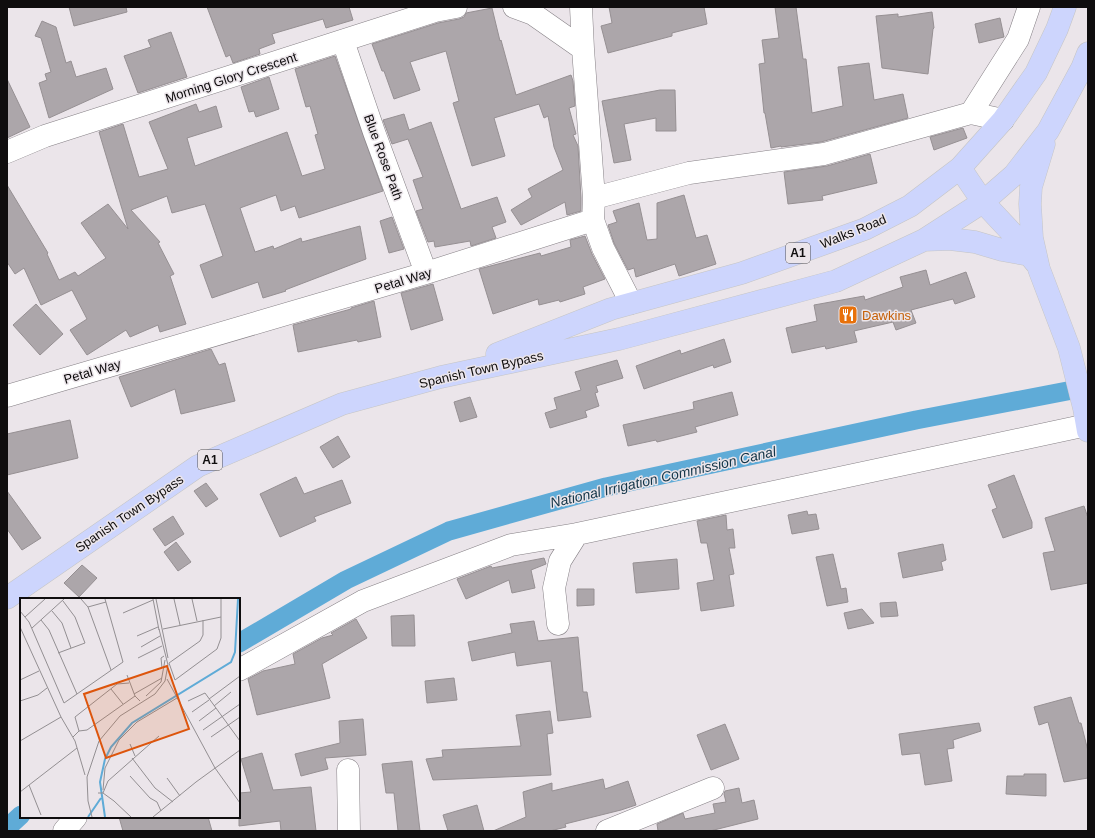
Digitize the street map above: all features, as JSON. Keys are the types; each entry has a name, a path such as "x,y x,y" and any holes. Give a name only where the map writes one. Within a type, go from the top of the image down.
{"main road":[{"name":"Walks Road","path":"441,377 604,312 631,303 742,273 865,228 910,206 960,168 1003,120 1036,73 1057,29 1065,7"},
{"name":"A1","path":"983,202 1014,175 1048,131 1082,68 1088,53"},
{"path":"1048,131 1031,187 1030,204 1035,262 1069,348 1086,422"},
{"path":"960,168 983,202 1035,262"},
{"name":"Spanish Town Bypass","path":"7,598 198,466 342,404 441,377 619,339 836,281 924,240 983,202"},
{"path":"924,240 950,239 975,242 1035,262"}],"street":[{"name":"Morning Glory Crescent","path":"7,152 45,136 435,11 456,7"},
{"path":"514,7 533,14 583,49"},
{"path":"581,7 594,198 593,220 603,248 631,303"},
{"path":"971,113 1018,39 1029,7"},
{"name":"Blue Rose Path","path":"343,40 374,132 426,273"},
{"path":"594,198 689,173 824,154 971,113 1003,120"},
{"name":"Petal Way","path":"7,396 426,273 593,220"},
{"path":"240,669 363,601 511,545 578,534 1086,422"},
{"path":"558,624 554,588 560,561 578,534"},
{"path":"348,770 349,831"},
{"path":"607,831 713,788"},
{"path":"64,831 75,818"}],"building":[{"path":"69,7 126,7 127,12 74,26"},
{"path":"207,7 349,7 353,20 326,28 323,19 272,34 275,43 259,49 260,54 233,63 230,55 226,57"},
{"path":"609,7 704,7 707,24 672,33 672,36 608,53 601,26 612,23"},
{"path":"775,7 796,7 803,59 806,59 812,113 843,106 838,67 869,63 874,100 903,94 908,118 821,142 771,148 764,113 759,64 765,63 762,40 779,38"},
{"path":"492,8 516,95 571,75 573,81 575,106 569,108 576,134 573,135 578,146 581,211 567,215 565,202 521,225 511,210 532,197 528,189 563,170 554,147 548,116 544,118 539,104 494,118 505,156 472,166 453,103 459,101 446,51 410,62 420,90 394,99 372,44 438,23 459,19 464,17 466,13"},
{"path":"932,12 934,28 928,74 882,68 876,16 898,14 898,17"},
{"path":"1000,18 1004,37 979,43 975,24"},
{"path":"42,21 56,27 66,63 71,61 76,77 106,68 113,89 49,118 39,83 47,80 45,74 51,72 41,38 35,36"},
{"path":"171,32 187,77 138,93 124,56 151,47 148,40"},
{"path":"335,56 383,191 299,218 295,206 281,211 276,195 240,208 255,252 273,246 274,249 301,238 302,242 360,226 366,259 285,290 286,291 263,298 258,282 212,298 200,265 223,256 205,204 172,213 167,196 131,210 160,242 158,243 174,274 170,276 186,324 160,332 158,325 130,337 126,330 87,355 70,330 87,319 72,290 41,305 24,268 15,274 7,262 7,185 48,253 47,254 59,280 75,272 78,276 106,258 81,223 108,204 128,229 99,132 123,124 139,177 168,169 149,122 196,104 199,112 216,106 222,127 187,138 195,166 287,132 302,176 325,169 315,135 318,134 310,106 306,107 295,69"},
{"path":"269,77 279,109 256,117 254,111 249,112 241,87"},
{"path":"7,79 30,127 7,138"},
{"path":"660,90 675,90 676,131 656,131 656,118 624,124 631,160 614,163 602,101"},
{"path":"404,114 409,130 431,122 461,209 497,197 506,222 492,227 496,238 471,246 470,241 435,247 434,241 428,242 416,211 423,209 413,180 423,177 408,139 392,144 383,120"},
{"path":"963,128 967,138 934,150 930,137"},
{"path":"870,154 877,183 822,196 823,200 788,204 784,172 827,166"},
{"path":"684,195 696,238 707,235 716,264 679,276 675,264 636,277 634,268 628,270 614,243 608,225 617,222 613,211 639,203 647,240 657,239 657,203"},
{"path":"392,217 404,249 389,253 380,221"},
{"path":"585,236 592,254 605,279 583,287 585,294 560,302 559,300 539,305 538,299 493,314 479,269 540,253 541,256 571,247 570,240"},
{"path":"926,270 930,285 966,272 975,297 955,304 953,299 911,310 916,323 896,330 893,322 854,331 857,342 826,349 825,346 792,353 786,328 817,321 814,305 864,296 865,300 903,287 900,277"},
{"path":"433,284 443,320 411,330 401,293"},
{"path":"374,301 381,337 358,342 357,340 298,352 293,325"},
{"path":"36,304 63,334 40,355 13,325"},
{"path":"724,339 731,362 714,368 713,365 644,389 636,366 680,350 681,354"},
{"path":"211,349 219,365 225,363 235,401 181,414 175,389 131,407 119,377"},
{"path":"617,360 623,378 596,386 598,392 595,393 599,406 585,411 587,417 550,428 545,413 557,409 554,398 581,390 575,372"},
{"path":"732,392 738,415 695,427 697,432 657,442 656,440 628,446 623,425 694,409 693,402"},
{"path":"470,397 477,417 460,422 454,402"},
{"path":"70,420 78,458 7,475 7,434"},
{"path":"338,436 350,457 333,468 320,447"},
{"path":"1014,475 1032,522 1032,528 1003,538 992,510 997,508 988,485"},
{"path":"296,477 304,494 342,480 351,503 314,517 316,521 280,537 260,494"},
{"path":"206,483 218,499 206,507 194,491"},
{"path":"7,491 41,538 22,550 7,529"},
{"path":"1084,506 1088,518 1088,583 1051,590 1043,553 1055,551 1045,518"},
{"path":"807,511 808,515 816,514 819,529 792,534 788,515"},
{"path":"726,515 727,530 733,529 735,548 729,548 734,574 729,575 734,606 701,611 697,583 714,580 707,543 701,543 697,521"},
{"path":"173,516 184,534 165,546 153,529"},
{"path":"176,542 191,562 178,571 164,552"},
{"path":"943,544 946,560 941,562 943,570 903,578 898,553"},
{"path":"833,554 841,589 846,588 848,602 827,606 816,557"},
{"path":"544,558 546,564 531,570 535,588 512,593 509,580 466,599 457,579 491,566 492,568"},
{"path":"677,559 679,589 636,593 633,563"},
{"path":"82,565 97,578 79,597 64,583"},
{"path":"577,589 594,589 594,605 577,606"},
{"path":"896,602 898,616 881,617 880,603"},
{"path":"862,609 874,623 848,629 844,613"},
{"path":"414,615 415,646 392,646 391,616"},
{"path":"356,619 367,638 322,664 330,698 257,715 248,679 263,671 295,664 293,654 322,638 333,635 331,633"},
{"path":"534,621 538,641 578,637 583,692 587,692 591,717 558,721 551,661 517,666 515,652 472,661 468,642 512,633 510,624"},
{"path":"454,678 457,700 427,703 425,681"},
{"path":"1071,697 1079,723 1081,723 1088,751 1088,778 1064,782 1048,722 1039,725 1034,707"},
{"path":"550,711 553,733 547,734 551,775 433,780 426,759 443,757 442,750 521,746 516,715"},
{"path":"363,719 366,755 325,758 328,769 301,776 295,754 340,743 339,721"},
{"path":"979,723 981,731 953,740 954,748 947,749 952,781 925,785 920,753 902,755 899,734"},
{"path":"725,724 739,759 711,770 697,735"},
{"path":"262,753 273,790 311,787 316,831 281,831 280,821 239,826 240,793 251,792 241,759"},
{"path":"412,761 420,831 398,831 394,793 386,793 382,764"},
{"path":"1024,774 1046,774 1046,796 1006,794 1007,776 1024,776"},
{"path":"603,779 605,789 628,781 636,805 565,824 566,827 550,831 493,831 526,817 523,792 552,783 552,791"},
{"path":"739,788 742,803 754,800 758,819 710,831 658,831 657,824 683,813 685,819 715,813 713,804 726,802 724,794 725,791"},
{"path":"477,805 484,831 448,831 443,815"},
{"path":"119,818 208,818 212,831 123,831"}],"waterway":[{"name":"National Irrigation Commission Canal","path":"240,642 346,580 449,531 606,487 916,420 1088,387"},
{"name":"National Irrigation Commission Canal","path":"7,828 20,816"}],"place":[{"name":"Dawkins","path":"848,315"}]}
